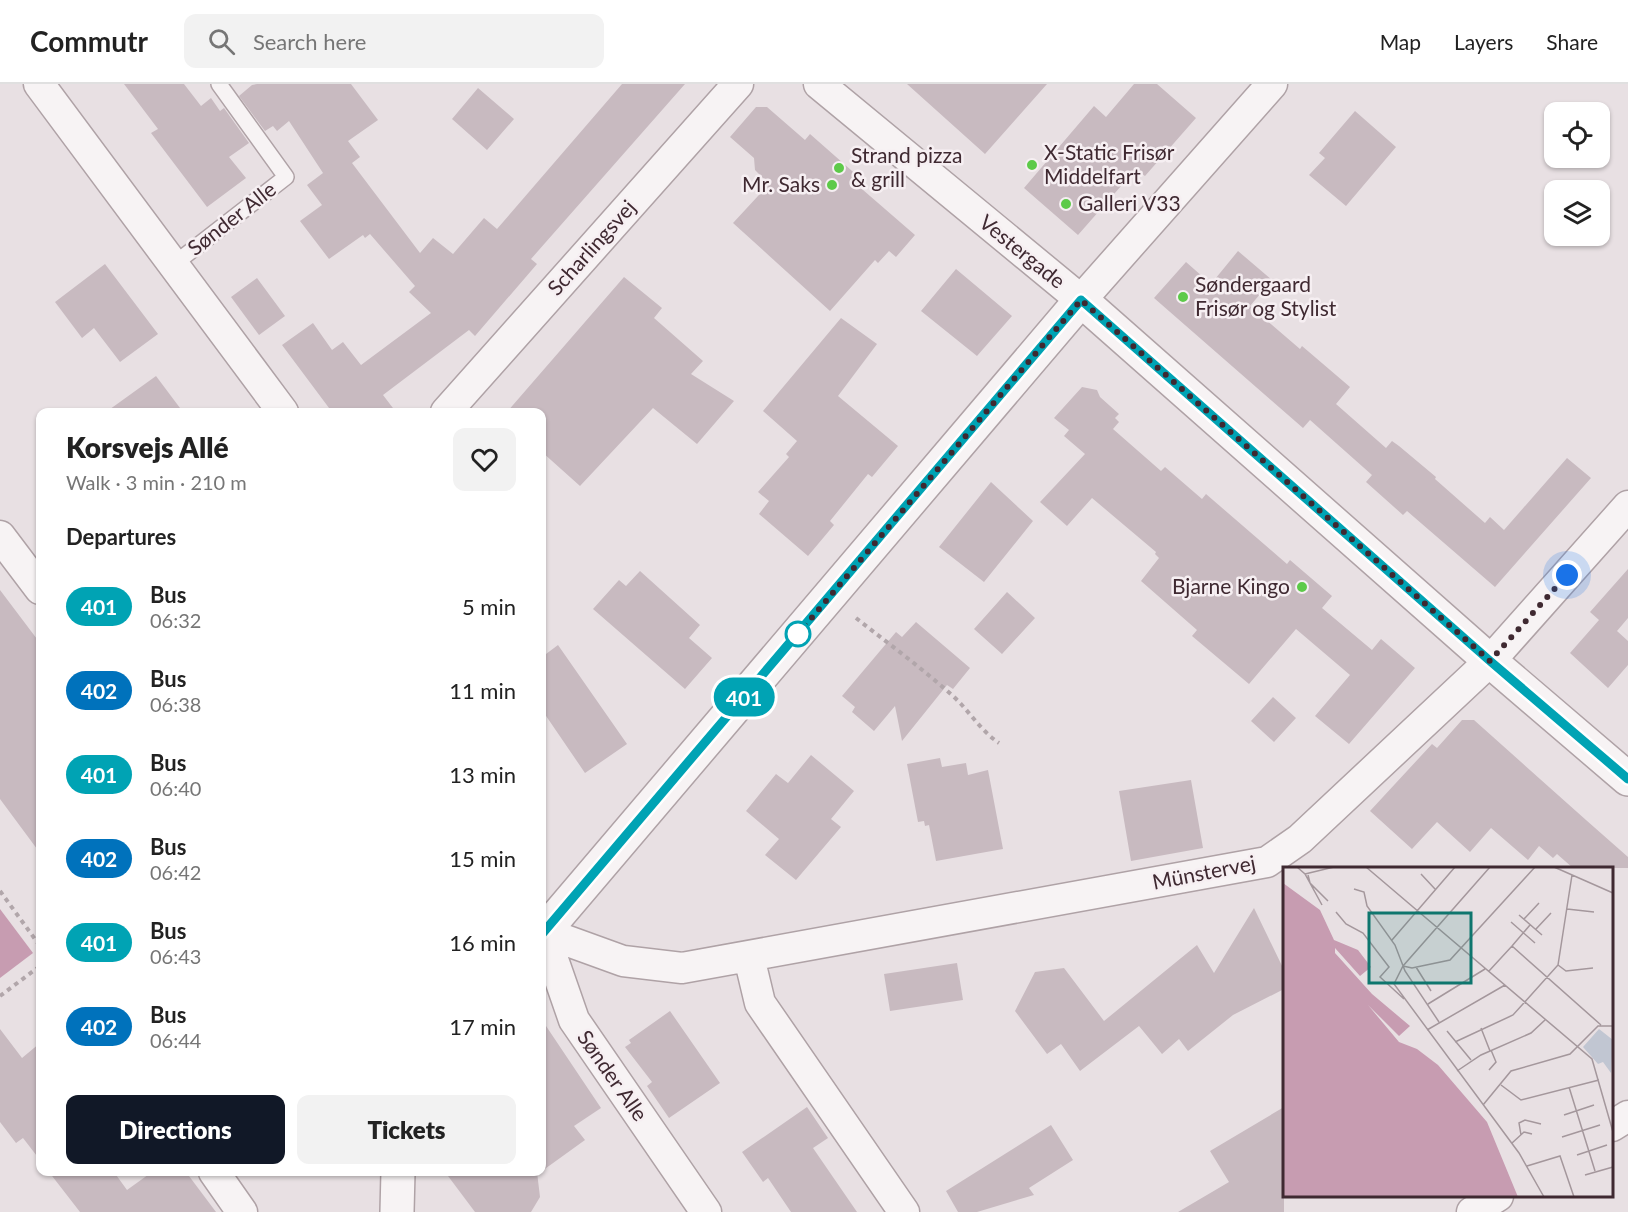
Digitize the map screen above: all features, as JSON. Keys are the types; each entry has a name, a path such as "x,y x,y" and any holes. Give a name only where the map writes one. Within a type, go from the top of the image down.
{"street":[{"name":"Sønder Alle","path":"39,84 280,408"},
{"name":"Scharlingsvej","path":"450,408 738,84"},
{"name":"Vestergade","path":"819,84 1081,300 1490,661 1628,779"},
{"path":"546,926 1081,300 1272,84"},
{"name":"Münstervej","path":"546,932 623,961 682,968 1267,862 1300,839 1490,661 1628,506"},
{"path":"0,536 36,584"},
{"name":"Sønder Alle","path":"546,942 574,1020 706,1212"},
{"path":"748,957 760,1003 904,1212"},
{"path":"1613,1125 1628,1116"},
{"path":"217,1176 242,1212"},
{"path":"397,1212 398,1176"},
{"path":"1472,1212 1496,1197"}],"lane":[{"name":"Sønder Alle","path":"173,265 286,177 219,84"}],"path":[{"path":"830,596 954,697 986,734 999,742"},
{"path":"0,891 36,940"},
{"path":"0,996 36,969"}],"shaded area":[{"path":"0,909 33,953 0,978"}],"building":[{"path":"124,84 184,84 201,106 211,98 220,111 224,108 249,143 229,157 246,178 207,207 151,133 158,129"},
{"path":"351,84 378,120 348,141 360,157 352,163 420,253 433,238 453,254 484,218 497,229 622,84 685,84 531,259 537,264 475,336 469,330 383,395 393,408 329,408 282,345 313,323 332,350 343,342 361,365 431,313 409,292 415,286 370,234 365,238 363,235 329,259 300,221 322,205 307,185 323,173 289,121 277,131 273,126 265,131 239,96 252,85"},
{"path":"907,84 1047,84 985,154"},
{"path":"1134,84 1157,84 1196,118 1145,176 1136,169 1078,235 1024,188 1094,106 1106,117"},
{"path":"478,88 514,119 487,150 452,119"},
{"path":"756,107 767,107 805,140 810,134 860,178 855,183 915,235 896,257 889,251 878,263 875,260 830,311 733,223 769,184 755,170 754,158 730,137"},
{"path":"1355,111 1396,147 1346,206 1309,175 1325,158 1319,153"},
{"path":"1238,251 1272,280 1250,306 1300,349 1302,346 1350,387 1336,404 1386,448 1392,441 1399,446 1485,523 1490,517 1504,530 1567,458 1591,478 1495,587 1407,511 1403,515 1366,482 1372,475 1310,420 1303,428 1154,298 1186,262 1211,284"},
{"path":"105,264 158,334 120,362 94,328 82,338 55,302"},
{"path":"956,269 1012,316 977,356 921,311"},
{"path":"624,277 662,308 654,318 703,361 691,374 734,401 697,444 653,408 580,486 546,456 546,408 510,408"},
{"path":"257,278 285,316 259,335 231,297"},
{"path":"841,318 877,344 838,396 898,446 872,477 868,474 830,521 834,525 808,556 759,514 769,501 758,492 789,457 786,454 797,441 763,411"},
{"path":"156,376 180,408 112,408"},
{"path":"1082,387 1097,390 1100,397 1119,414 1115,418 1119,422 1113,429 1161,471 1165,467 1202,499 1206,494 1287,564 1290,560 1332,596 1322,608 1372,650 1381,639 1415,668 1349,744 1315,716 1350,675 1296,629 1249,684 1192,636 1197,630 1141,581 1159,558 1156,552 1092,498 1067,526 1040,502 1085,454 1064,436 1069,430 1054,418"},
{"path":"991,482 1033,521 984,582 939,547"},
{"path":"1628,569 1628,618 1617,631 1628,641 1628,665 1608,688 1570,653 1599,620 1590,612"},
{"path":"640,571 700,625 689,638 712,658 685,689 593,609 619,580 626,586"},
{"path":"0,590 36,638 36,848 0,799"},
{"path":"1007,592 1035,618 1002,654 974,629"},
{"path":"916,622 970,668 953,689 947,685 902,741 895,706 874,731 852,712 855,707 842,696 896,632 902,637"},
{"path":"558,645 627,744 585,773 546,716 546,654"},
{"path":"1273,697 1296,718 1274,742 1251,721"},
{"path":"1462,720 1474,720 1628,857 1628,868 1572,867 1557,854 1553,858 1539,846 1528,860 1491,828 1470,852 1437,822 1412,849 1370,811 1432,744 1437,748"},
{"path":"811,755 854,791 831,819 841,827 796,880 765,855 779,839 746,811 776,774 788,783"},
{"path":"940,758 942,767 966,763 968,775 988,770 1003,849 936,861 929,825 925,826 924,821 918,822 907,764"},
{"path":"1191,780 1203,848 1131,861 1119,791"},
{"path":"1254,908 1283,968 1283,990 1233,1015 1188,1051 1179,1039 1162,1054 1139,1026 1080,1071 1061,1044 1047,1054 1015,1011 1035,972 1064,968 1104,1021 1197,945 1214,973"},
{"path":"957,963 963,1000 890,1011 884,974"},
{"path":"670,1011 720,1083 669,1118 647,1086 652,1082 625,1047 631,1043 629,1040"},
{"path":"546,1026 601,1108 574,1126 585,1140 546,1168"},
{"path":"0,1029 22,1058 36,1046 36,1155 23,1138 16,1143 0,1122"},
{"path":"807,1107 828,1138 813,1148 857,1212 791,1212 768,1178 763,1182 742,1152"},
{"path":"1283,1108 1284,1212 1178,1212 1229,1182 1210,1151"},
{"path":"1051,1125 1073,1160 1029,1188 1034,1195 977,1212 958,1212 946,1191"},
{"path":"52,1176 117,1176 127,1190 146,1176 189,1176 216,1212 80,1212"},
{"path":"448,1176 537,1176 540,1197 531,1212 475,1212"}],"bus line":[{"name":"401","path":"546,929 1081,300 1490,661 1628,779"}],"place":[{"name":"X-Static Frisør Middelfart","path":"1032,165"},
{"name":"Strand pizza & grill","path":"839,168"},
{"name":"Mr. Saks","path":"832,185"},
{"name":"Galleri V33","path":"1066,204"},
{"name":"Søndergaard Frisør og Stylist","path":"1183,297"},
{"name":"Bjarne Kingo","path":"1302,587"}],"route":[{"path":"798,634 1081,300 1490,661 1567,575"}]}
